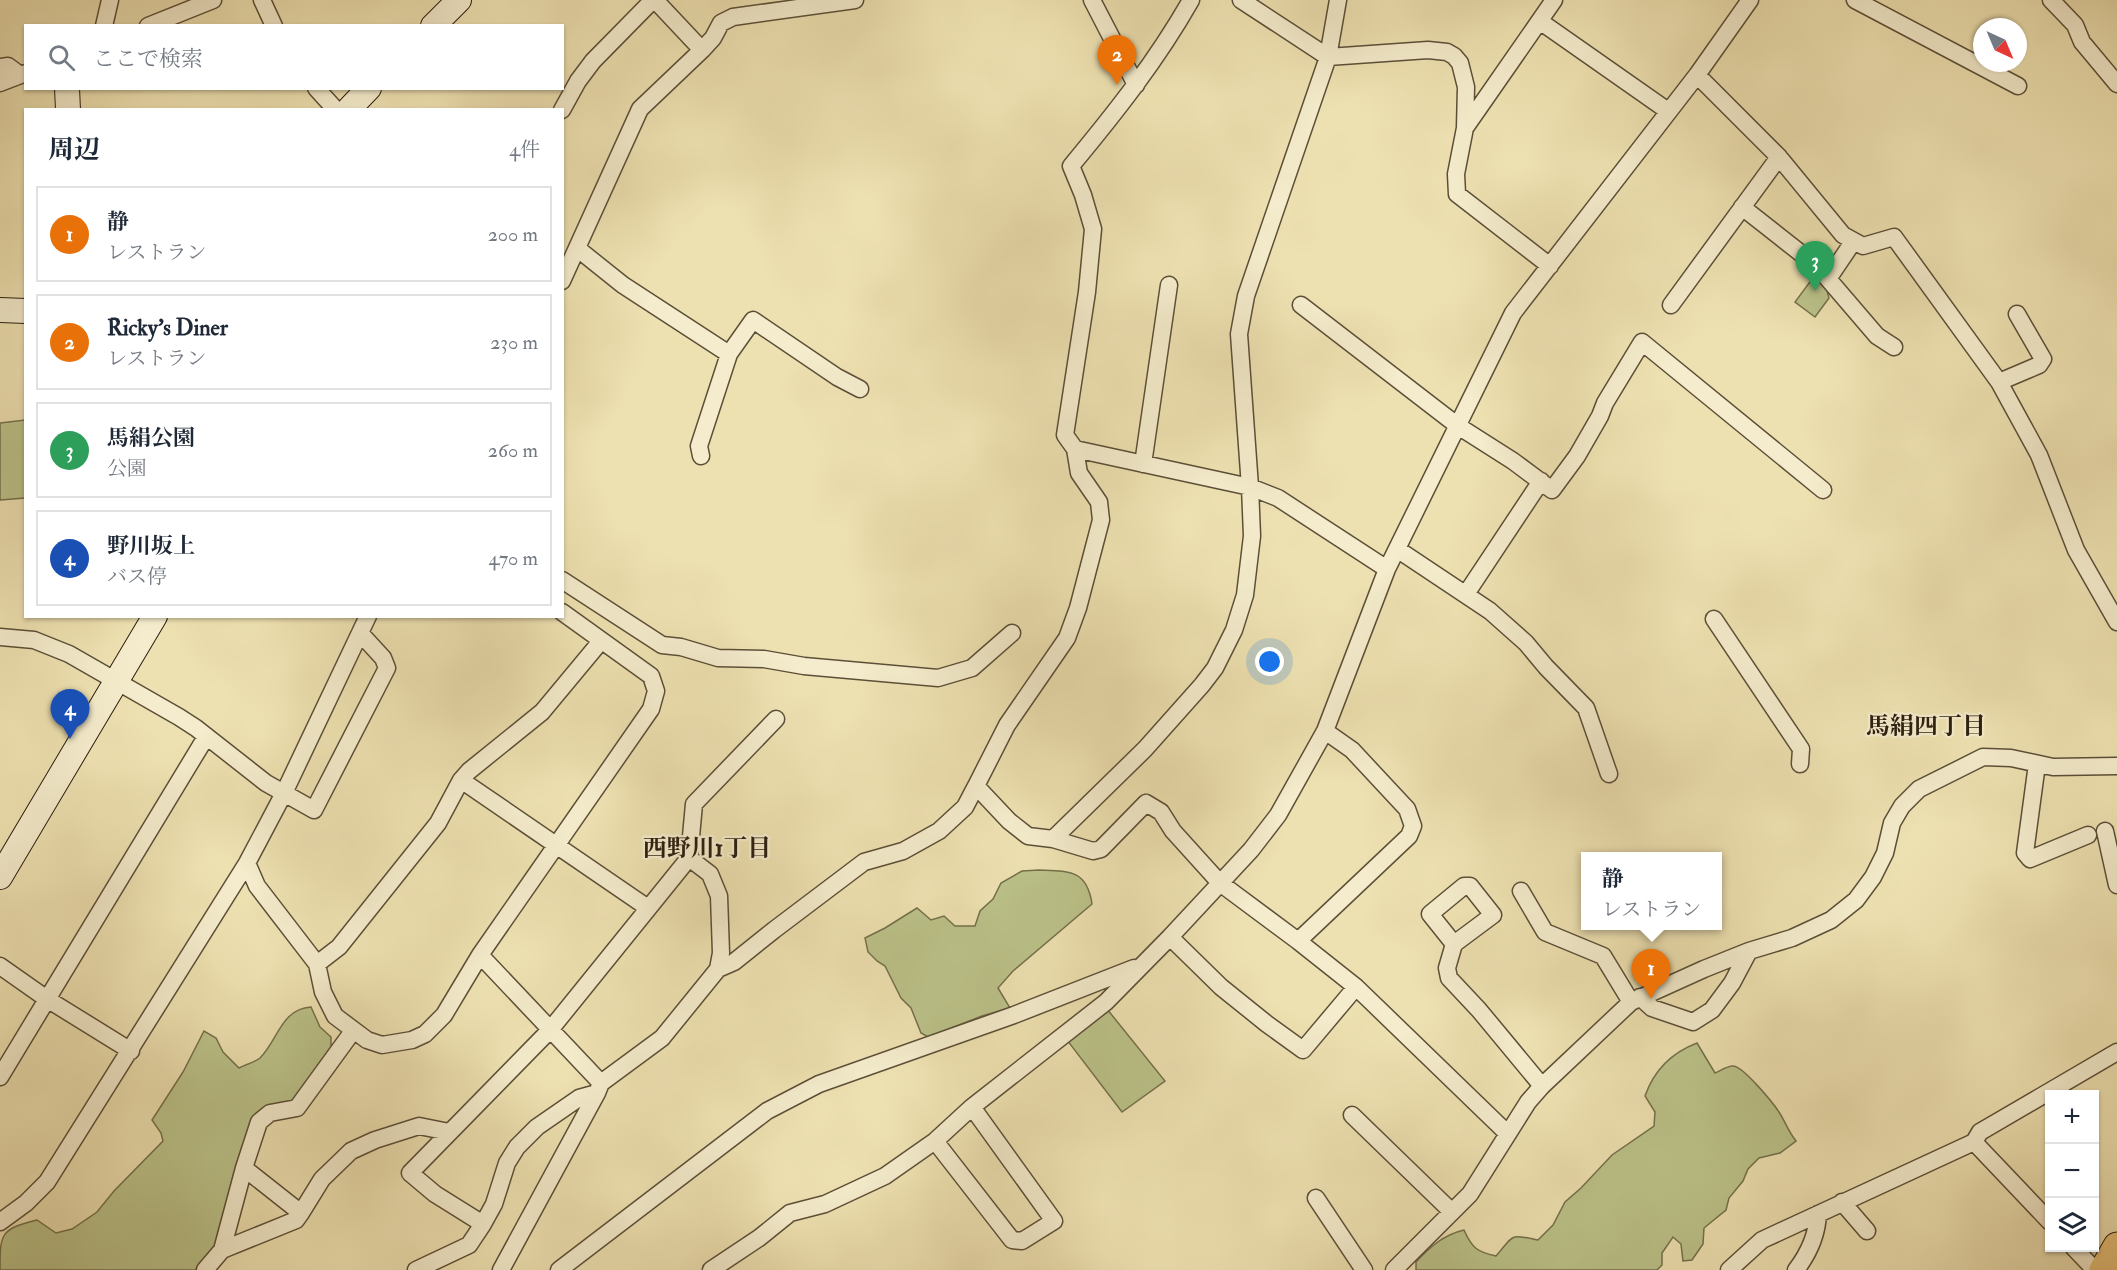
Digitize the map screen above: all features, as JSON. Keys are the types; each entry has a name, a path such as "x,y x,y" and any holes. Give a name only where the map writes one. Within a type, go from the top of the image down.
{"main road":[{"path":"2103,1270 2117,1246"}],"street":[{"path":"104,24 110,0"},
{"path":"153,24 213,0"},
{"path":"262,0 273,24"},
{"path":"435,24 459,0"},
{"path":"563,108 578,81 593,61 654,0 702,50"},
{"path":"564,276 640,109 702,50 713,38 721,23 733,17 855,0"},
{"path":"1092,0 1136,85"},
{"path":"416,1270 469,1245 494,1204 507,1163 517,1147 537,1127 579,1098 599,1088 662,1038 718,969 734,962 864,862 903,851 939,831 965,807 1006,725 1067,638 1078,608 1101,520 1099,502 1079,473 1075,449 1065,435 1087,292 1093,228 1071,166 1136,85 1170,38 1191,0"},
{"path":"1241,0 1328,57 1428,50 1447,52 1460,63 1466,87 1465,128 1456,174 1457,194 1550,266"},
{"path":"1053,839 1145,749 1215,668 1234,630 1245,595 1252,536 1239,334 1246,296 1328,57 1338,0"},
{"path":"1465,128 1554,0"},
{"path":"711,1270 759,1238 790,1213 825,1204 885,1176 935,1141 972,1107 1106,1002 1170,938 1251,850 1278,815 1325,731 1387,569 1513,313 1697,75 1750,0"},
{"path":"1855,0 2018,86"},
{"path":"2051,0 2075,25 2082,42 2117,84"},
{"path":"1540,22 1668,111"},
{"path":"0,67 8,66 23,74"},
{"path":"0,83 23,74"},
{"path":"1697,75 1779,157 1843,234 1863,246 1894,237 1999,382 2039,455 2076,550 2117,622"},
{"path":"67,90 68,108"},
{"path":"318,90 334,108"},
{"path":"350,108 367,90"},
{"path":"1671,305 1779,157"},
{"path":"1742,207 1817,266 1877,336 1894,347"},
{"path":"1828,279 1853,242"},
{"path":"578,249 623,285 729,354"},
{"path":"1143,464 1169,285"},
{"path":"1301,305 1458,426 1552,490 1577,456 1605,403 1642,342 1823,490"},
{"path":"0,310 24,311"},
{"path":"1999,382 2039,365 2043,359 2017,314"},
{"path":"701,456 699,446 729,354 753,320 837,377 860,389"},
{"path":"1075,449 1250,487 1278,498 1387,569"},
{"path":"1466,594 1541,481"},
{"path":"1397,549 1490,611 1526,643 1586,708 1609,774"},
{"path":"564,581 662,645 681,647 718,658 764,659 804,666 938,678 972,668 1012,633"},
{"path":"247,863 256,886 316,964 323,992 335,1016 367,1040 382,1045 412,1040 425,1034 444,1015 480,955 651,709 656,691 651,676 564,613"},
{"path":"0,877 154,618"},
{"path":"0,1222 26,1203 47,1182 247,863 284,793 367,618"},
{"path":"1714,619 1801,750 1800,764"},
{"path":"0,637 34,640 69,654 179,717 266,783 314,810 387,668 384,658 360,633"},
{"path":"316,964 339,947 438,823 461,780 542,712 601,641"},
{"path":"483,1224 435,1194 410,1173 550,1030 689,858 694,804 776,719"},
{"path":"1298,941 1409,836 1413,826 1407,809 1352,750 1325,731"},
{"path":"0,1077 206,737"},
{"path":"1394,1270 1470,1194 1528,1102 1542,1086 1636,999 1749,951 1791,938 1831,920 1856,900 1873,877 1885,853 1892,823 1902,806 1919,789 1983,757 2011,758 2053,767 2117,766"},
{"path":"2037,764 2025,853 2030,860 2088,835"},
{"path":"461,780 648,908"},
{"path":"976,786 1009,821 1028,836 1053,839 1093,851 1101,849 1146,802 1161,812 1173,831 1220,883 1356,987 1508,1134"},
{"path":"2105,831 2117,885"},
{"path":"689,858 710,874 719,896 721,953 718,969"},
{"path":"1521,891 1545,932 1603,956 1636,999 1652,1008 1693,1022 1712,1010 1732,983 1749,951"},
{"path":"1170,938 1221,987 1303,1050 1356,987"},
{"path":"1454,944 1447,968 1449,978 1479,1010 1542,1086"},
{"path":"480,955 550,1030 599,1088"},
{"path":"559,1270 767,1112 819,1084 1014,1015 1142,965"},
{"path":"0,966 47,999 130,1051"},
{"path":"205,1270 222,1250 259,1122 270,1113 297,1108 353,1031"},
{"path":"1729,1270 1761,1240 1974,1142 1980,1132 2117,1053"},
{"path":"501,1270 599,1088"},
{"path":"935,1141 1012,1240 1022,1241 1054,1221 972,1107"},
{"path":"1352,1115 1452,1212"},
{"path":"222,1250 296,1220 322,1179 351,1151 375,1140 419,1126 449,1132"},
{"path":"1974,1142 2045,1218"},
{"path":"244,1168 301,1213"},
{"path":"1316,1198 1364,1270"},
{"path":"1842,1202 1867,1231"},
{"path":"1796,1270 1817,1230 1818,1214"},
{"path":"2078,1252 2095,1270"}],"green space":[{"path":"1815,275 1825,284 1829,298 1815,317 1795,302"},
{"path":"24,420 24,498 0,500 0,423"},
{"path":"1022,871 1067,872 1081,878 1086,884 1092,904 1013,971 998,988 1010,1008 928,1037 921,1033 911,1008 901,998 885,966 868,952 865,938 917,908 931,920 944,916 955,926 975,926 980,911 993,899 1001,883"},
{"path":"311,1007 320,1027 331,1037 331,1047 295,1099 257,1114 213,1251 197,1270 0,1270 2,1241 9,1230 37,1220 56,1233 72,1229 97,1212 114,1191 163,1141 161,1133 152,1120 183,1072 204,1031 216,1038 223,1052 239,1068 260,1058 286,1019 293,1013"},
{"path":"1107,1009 1165,1081 1122,1112 1067,1040"},
{"path":"1697,1043 1715,1073 1733,1066 1744,1072 1776,1107 1796,1141 1780,1153 1759,1158 1748,1169 1743,1181 1729,1198 1726,1210 1704,1228 1703,1244 1692,1260 1683,1261 1681,1244 1673,1237 1662,1253 1662,1265 1657,1270 1416,1270 1416,1262 1432,1247 1443,1238 1464,1230 1476,1248 1496,1256 1513,1238 1538,1240 1553,1225 1565,1202 1612,1155 1654,1126 1655,1112 1645,1096 1653,1078 1671,1057"}],"place":[{"name":"Ricky's Diner","path":"1117,85"},
{"name":"馬絹公園","path":"1815,291"},
{"name":"野川坂上","path":"70,739"},
{"name":"静","path":"1651,999"}],"district":[{"name":"馬絹四丁目","path":"1926,726"},
{"name":"西野川1丁目","path":"707,848"}]}
